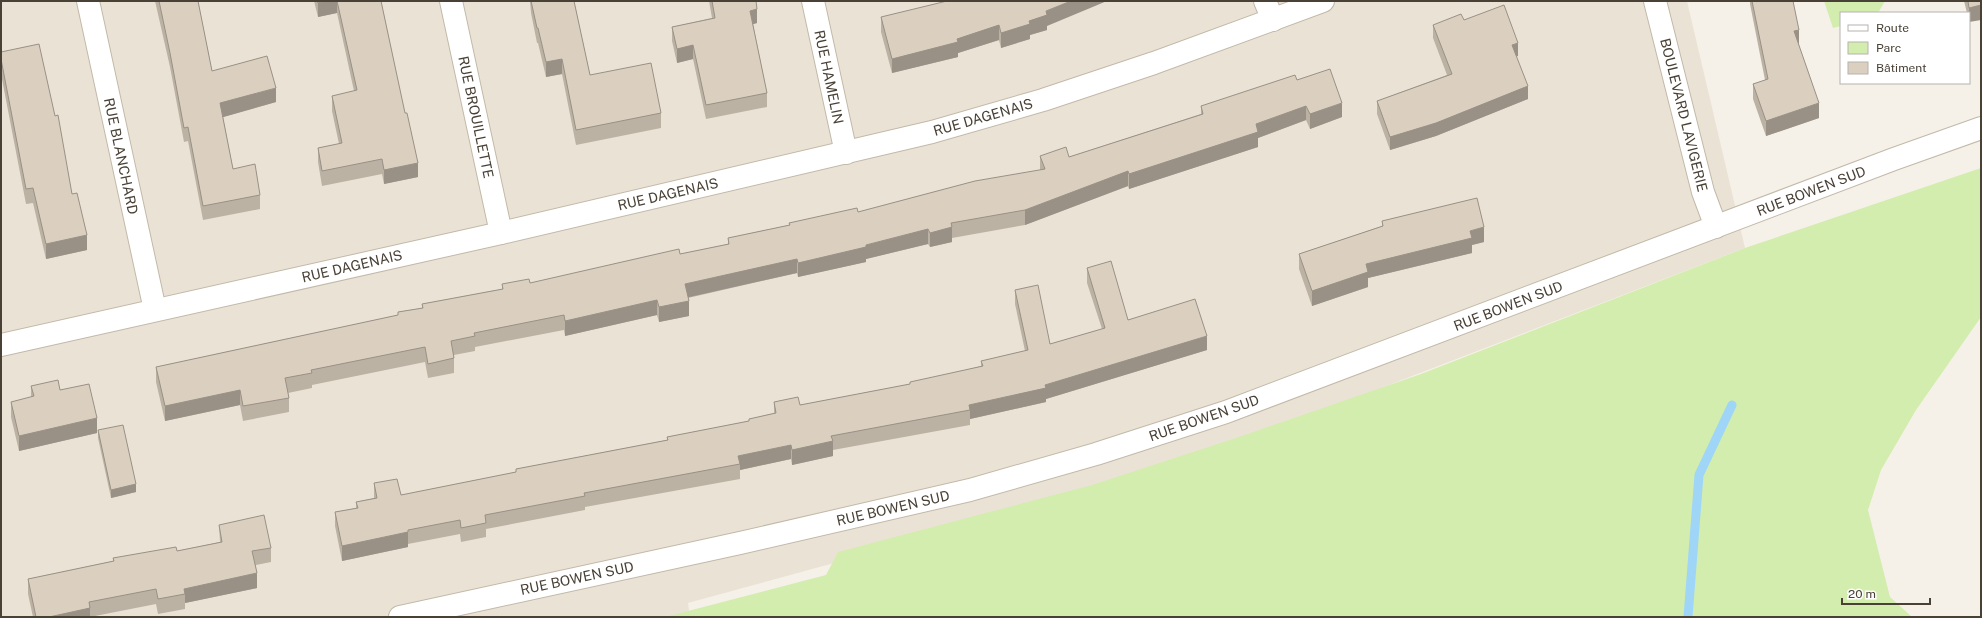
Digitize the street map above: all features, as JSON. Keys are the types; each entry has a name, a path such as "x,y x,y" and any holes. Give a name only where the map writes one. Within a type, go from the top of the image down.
{"street":[{"name":"RUE BLANCHARD","path":"88,1 154,310"},
{"name":"RUE BROUILLETTE","path":"451,1 501,232"},
{"name":"RUE HAMELIN","path":"813,1 846,153"},
{"name":"RUE DAGENAIS","path":"1,346 846,153 932,132 1044,100 1154,63 1269,11 1323,1"},
{"name":"BOULEVARD LAVIGERIE","path":"1655,1 1703,192 1716,227"},
{"name":"RUE BOWEN SUD","path":"400,617 740,543 970,490 1096,454 1226,412 1894,159 1981,128"}],"shaded area":[{"path":"1,1 1687,1 1745,248 1152,476 688,603 690,617 1,617"}],"green space":[{"path":"1824,1 1885,1 1879,12 1840,12 1840,26 1833,28"},
{"path":"1981,168 1981,317 1916,410 1881,470 1868,510 1890,597 1912,617 665,617 826,575 838,552 1092,485 1242,436 1421,374 1745,248"}],"building":[{"path":"159,1 198,1 212,71 267,56 276,88 220,103 233,169 255,164 260,195 203,206 188,127 184,128"},
{"path":"337,1 381,1 405,113 407,113 418,163 384,170 382,159 322,171 318,148 342,143 332,96 357,90"},
{"path":"531,1 574,1 590,75 651,63 661,113 576,130 562,59 546,62"},
{"path":"712,1 756,1 757,9 750,11 767,93 706,105 693,45 677,49 672,27 715,18"},
{"path":"947,1 1071,1 1046,11 1047,15 1029,21 1030,24 1001,33 999,25 957,39 958,42 892,59 881,17"},
{"path":"1752,1 1793,1 1799,30 1794,31 1819,103 1766,121 1753,84 1768,79"},
{"path":"1968,1 1981,1 1981,5 1969,8"},
{"path":"1504,5 1518,43 1512,45 1528,86 1436,123 1390,137 1377,101 1452,74 1433,25 1461,14 1464,20"},
{"path":"39,44 55,116 58,115 72,194 77,193 87,235 46,244 33,188 26,189 1,59 1,52"},
{"path":"1330,69 1342,103 1310,114 1306,106 1256,124 1258,132 1129,174 1128,171 1025,210 951,223 952,227 930,233 928,229 866,245 866,247 798,263 797,259 685,284 689,301 659,307 657,300 565,321 564,315 474,333 475,336 451,341 454,358 428,364 425,347 311,370 312,373 285,378 289,398 243,406 240,390 165,406 156,367 398,315 398,312 423,308 422,304 503,289 502,284 529,279 530,283 679,249 680,254 729,244 728,238 790,225 789,223 857,208 858,212 975,181 1045,169 1040,156 1066,147 1069,157 1203,114 1201,106 1295,75 1297,80"},
{"path":"1477,198 1484,227 1470,231 1472,238 1366,264 1368,272 1312,291 1299,254 1383,226 1382,221"},
{"path":"1111,261 1128,320 1195,299 1207,336 1045,385 1046,388 969,405 970,410 831,436 833,441 792,450 791,445 738,456 740,464 584,493 585,496 485,515 486,523 461,528 460,520 408,530 408,532 342,546 335,512 358,508 356,502 377,498 374,483 397,479 401,495 516,472 516,469 668,440 667,437 749,421 749,419 776,413 774,402 798,397 800,405 910,384 910,382 983,366 981,361 1028,350 1015,290 1038,285 1050,344 1105,328 1087,268"},
{"path":"58,380 60,390 89,384 97,418 19,436 11,402 34,396 31,386"},
{"path":"123,425 136,484 111,490 98,430"},
{"path":"264,515 271,548 252,551 257,573 184,589 185,594 158,599 156,589 89,602 90,608 49,617 36,617 28,579 114,561 113,558 176,547 177,551 222,542 219,525"}],"waterway":[{"path":"1688,617 1699,475 1732,405"}]}
